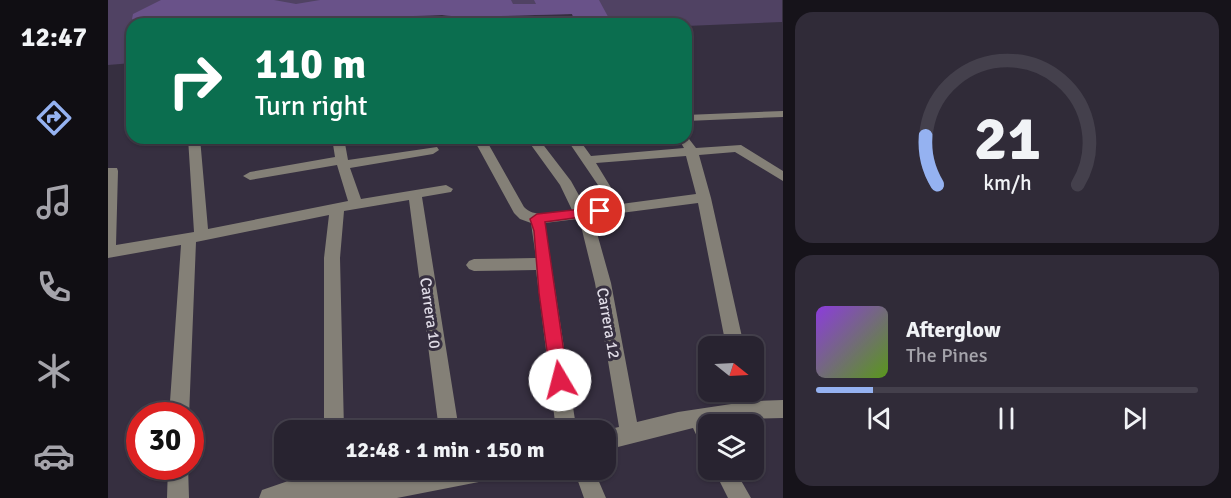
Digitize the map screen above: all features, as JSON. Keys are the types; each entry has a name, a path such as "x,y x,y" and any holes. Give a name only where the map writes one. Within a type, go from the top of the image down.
{"street":[{"path":"692,118 783,114"},
{"path":"179,402 181,348 195,236 195,144"},
{"path":"339,144 356,204"},
{"path":"482,144 522,214 537,219 704,198"},
{"name":"Carrera 12","path":"536,144 566,184 583,213 603,284 630,435"},
{"path":"576,144 606,187 617,209"},
{"path":"588,160 688,144 737,148 783,177"},
{"path":"688,144 704,198 733,336"},
{"path":"250,176 433,150"},
{"path":"112,171 108,251 446,189"},
{"name":"Carrera 10","path":"415,195 448,420"},
{"path":"334,420 332,258 337,209"},
{"path":"537,219 541,231 565,420"},
{"path":"474,265 544,264"},
{"path":"710,414 744,402"},
{"path":"752,402 783,409"},
{"path":"616,438 698,418"},
{"path":"178,480 178,498"},
{"path":"270,498 330,480"},
{"path":"338,480 394,493 434,480"},
{"path":"588,480 595,498"},
{"path":"730,480 740,498"}],"shaded area":[{"path":"108,0 782,0 782,22 692,26 692,18 574,18 572,14 356,18 126,18 126,64 108,65"},
{"path":"161,0 274,0 296,4 320,0 511,0 513,4 536,4 534,0 599,0 609,18 574,18 572,14 356,18 132,18 133,14"}],"route":[{"path":"560,380 546,293 541,231 537,219 600,211"}]}
